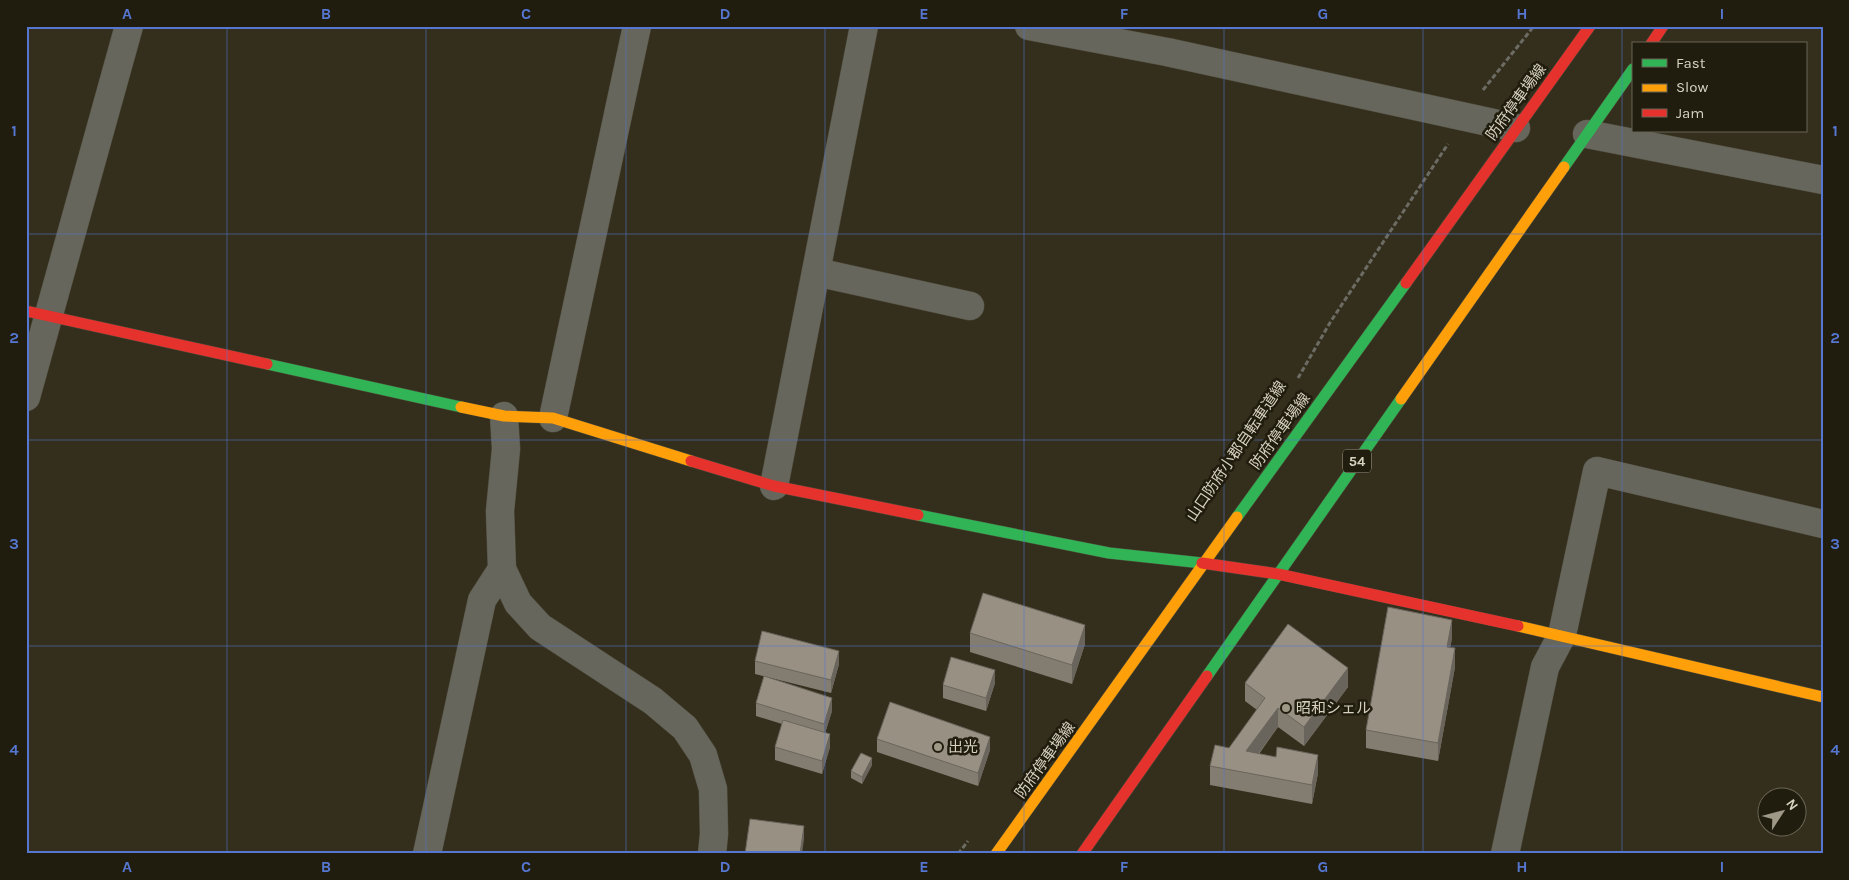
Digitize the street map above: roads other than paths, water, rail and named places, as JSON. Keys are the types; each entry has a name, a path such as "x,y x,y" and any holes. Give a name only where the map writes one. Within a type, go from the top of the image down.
{"main road":[{"name":"防府停車場線","path":"996,854 1590,26"},
{"path":"1652,42 1664,26"},
{"name":"54","path":"1082,854 1632,70"},
{"path":"37,313 504,416 553,418 774,486 1109,553 1204,563 1278,574 1562,634 1823,696"}],"street":[{"path":"26,397 37,313 129,26"},
{"path":"553,418 637,26"},
{"path":"774,486 864,26"},
{"path":"1029,26 1167,52 1516,128"},
{"path":"1587,134 1823,180"},
{"path":"816,272 970,306"},
{"path":"504,416 506,449 500,511 502,569 518,603 540,627 653,701 684,728 703,755 713,789 714,834 712,854"},
{"path":"1505,854 1545,667 1562,634 1597,471 1823,524"},
{"path":"427,854 482,600 502,569"}],"place":[{"name":"昭和シェル","path":"1286,708"},
{"name":"出光","path":"938,747"}]}
